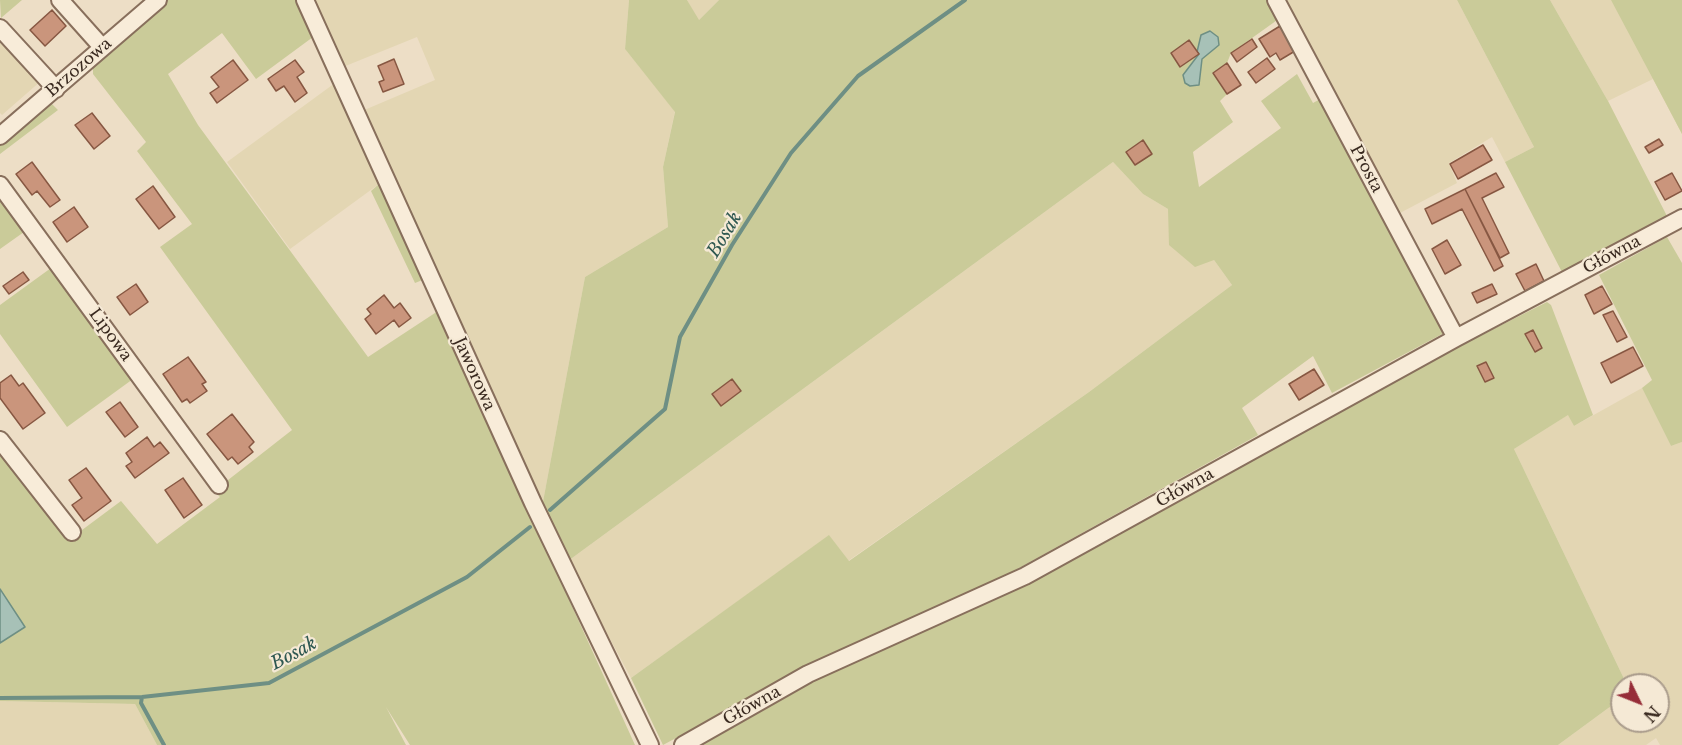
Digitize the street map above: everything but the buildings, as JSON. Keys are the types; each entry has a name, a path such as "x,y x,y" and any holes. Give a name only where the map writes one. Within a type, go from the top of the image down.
{"street":[{"path":"60,0 102,47"},
{"name":"Brzozowa","path":"3,128 56,88 158,0"},
{"name":"Jaworowa","path":"304,0 533,503 650,745"},
{"name":"Prosta","path":"1276,0 1456,338"},
{"path":"0,28 56,88"},
{"name":"Lipowa","path":"0,185 219,485"},
{"name":"Główna","path":"682,745 808,674 1025,576 1456,338 1682,218"},
{"path":"0,440 72,532"}],"shaded area":[{"path":"312,0 629,0 625,49 675,111 663,167 668,227 585,277 542,507 362,111 435,80 417,37 343,67"},
{"path":"687,0 719,0 698,21"},
{"path":"1284,0 1457,0 1534,147 1505,162 1492,137 1449,163 1457,183 1398,214"},
{"path":"1550,0 1682,0 1682,134 1653,79 1608,101"},
{"path":"1210,31 1218,37 1219,45 1202,59 1199,85 1190,86 1185,83 1183,75 1199,54 1197,52 1201,35"},
{"path":"0,35 42,80 2,115 0,113"},
{"path":"335,83 379,184 290,249 227,162"},
{"path":"1113,162 1143,194 1168,209 1214,260 1232,285 1089,392 848,561 829,536 631,678 568,561"},
{"path":"1642,388 1671,446 1682,442 1682,745 1660,745 1656,738 1646,745 1558,745 1610,707 1610,733 1670,733 1670,673 1621,673 1514,449 1569,414 1574,426"},
{"path":"0,589 25,627 0,643"},
{"path":"0,701 135,704 157,745 0,745"}],"green space":[{"path":"0,0 22,0 1,18"},
{"path":"168,0 297,0 313,37 256,79 222,33 168,74 198,125 368,357 438,311 635,745 410,745 386,707 406,745 157,745 135,704 0,701 0,643 24,627 0,589 0,449 78,533 121,501 157,544 220,497 214,491 292,430 160,247 192,224 137,151 146,142 93,74 93,65"},
{"path":"629,0 687,0 699,20 719,0 1270,0 1280,18 1231,53 1227,63 1213,73 1227,94 1220,101 1233,122 1193,152 1199,187 1281,128 1261,101 1297,74 1313,103 1322,98 1444,333 1332,393 1313,356 1242,408 1258,435 1003,577 819,661 663,745 631,678 829,535 849,561 1089,392 1232,285 1214,260 1195,267 1169,245 1168,209 1143,194 1113,162 568,561 542,507 585,277 668,227 663,167 675,112 625,49"},
{"path":"1457,0 1550,0 1608,101 1668,218 1563,274 1505,162 1534,147"},
{"path":"1611,0 1682,0 1682,134 1653,79"},
{"path":"49,101 58,110 0,154 0,142"},
{"path":"379,184 425,279 415,283 371,191"},
{"path":"0,201 24,232 0,249"},
{"path":"1667,237 1682,263 1682,442 1671,446 1642,388 1652,380 1599,275"},
{"path":"51,268 133,379 67,427 0,334 0,305"},
{"path":"1547,302 1551,305 1593,415 1574,426 1568,415 1514,449 1621,673 1610,673 1610,707 1558,745 699,745 774,699 1026,582 1458,347"}],"waterway":[{"name":"Bosak","path":"550,510 665,409 680,337 732,245 791,153 858,76 965,0"},
{"name":"Bosak","path":"0,698 142,697 269,683 467,577 530,527"},
{"path":"142,697 141,703 164,745"}]}
